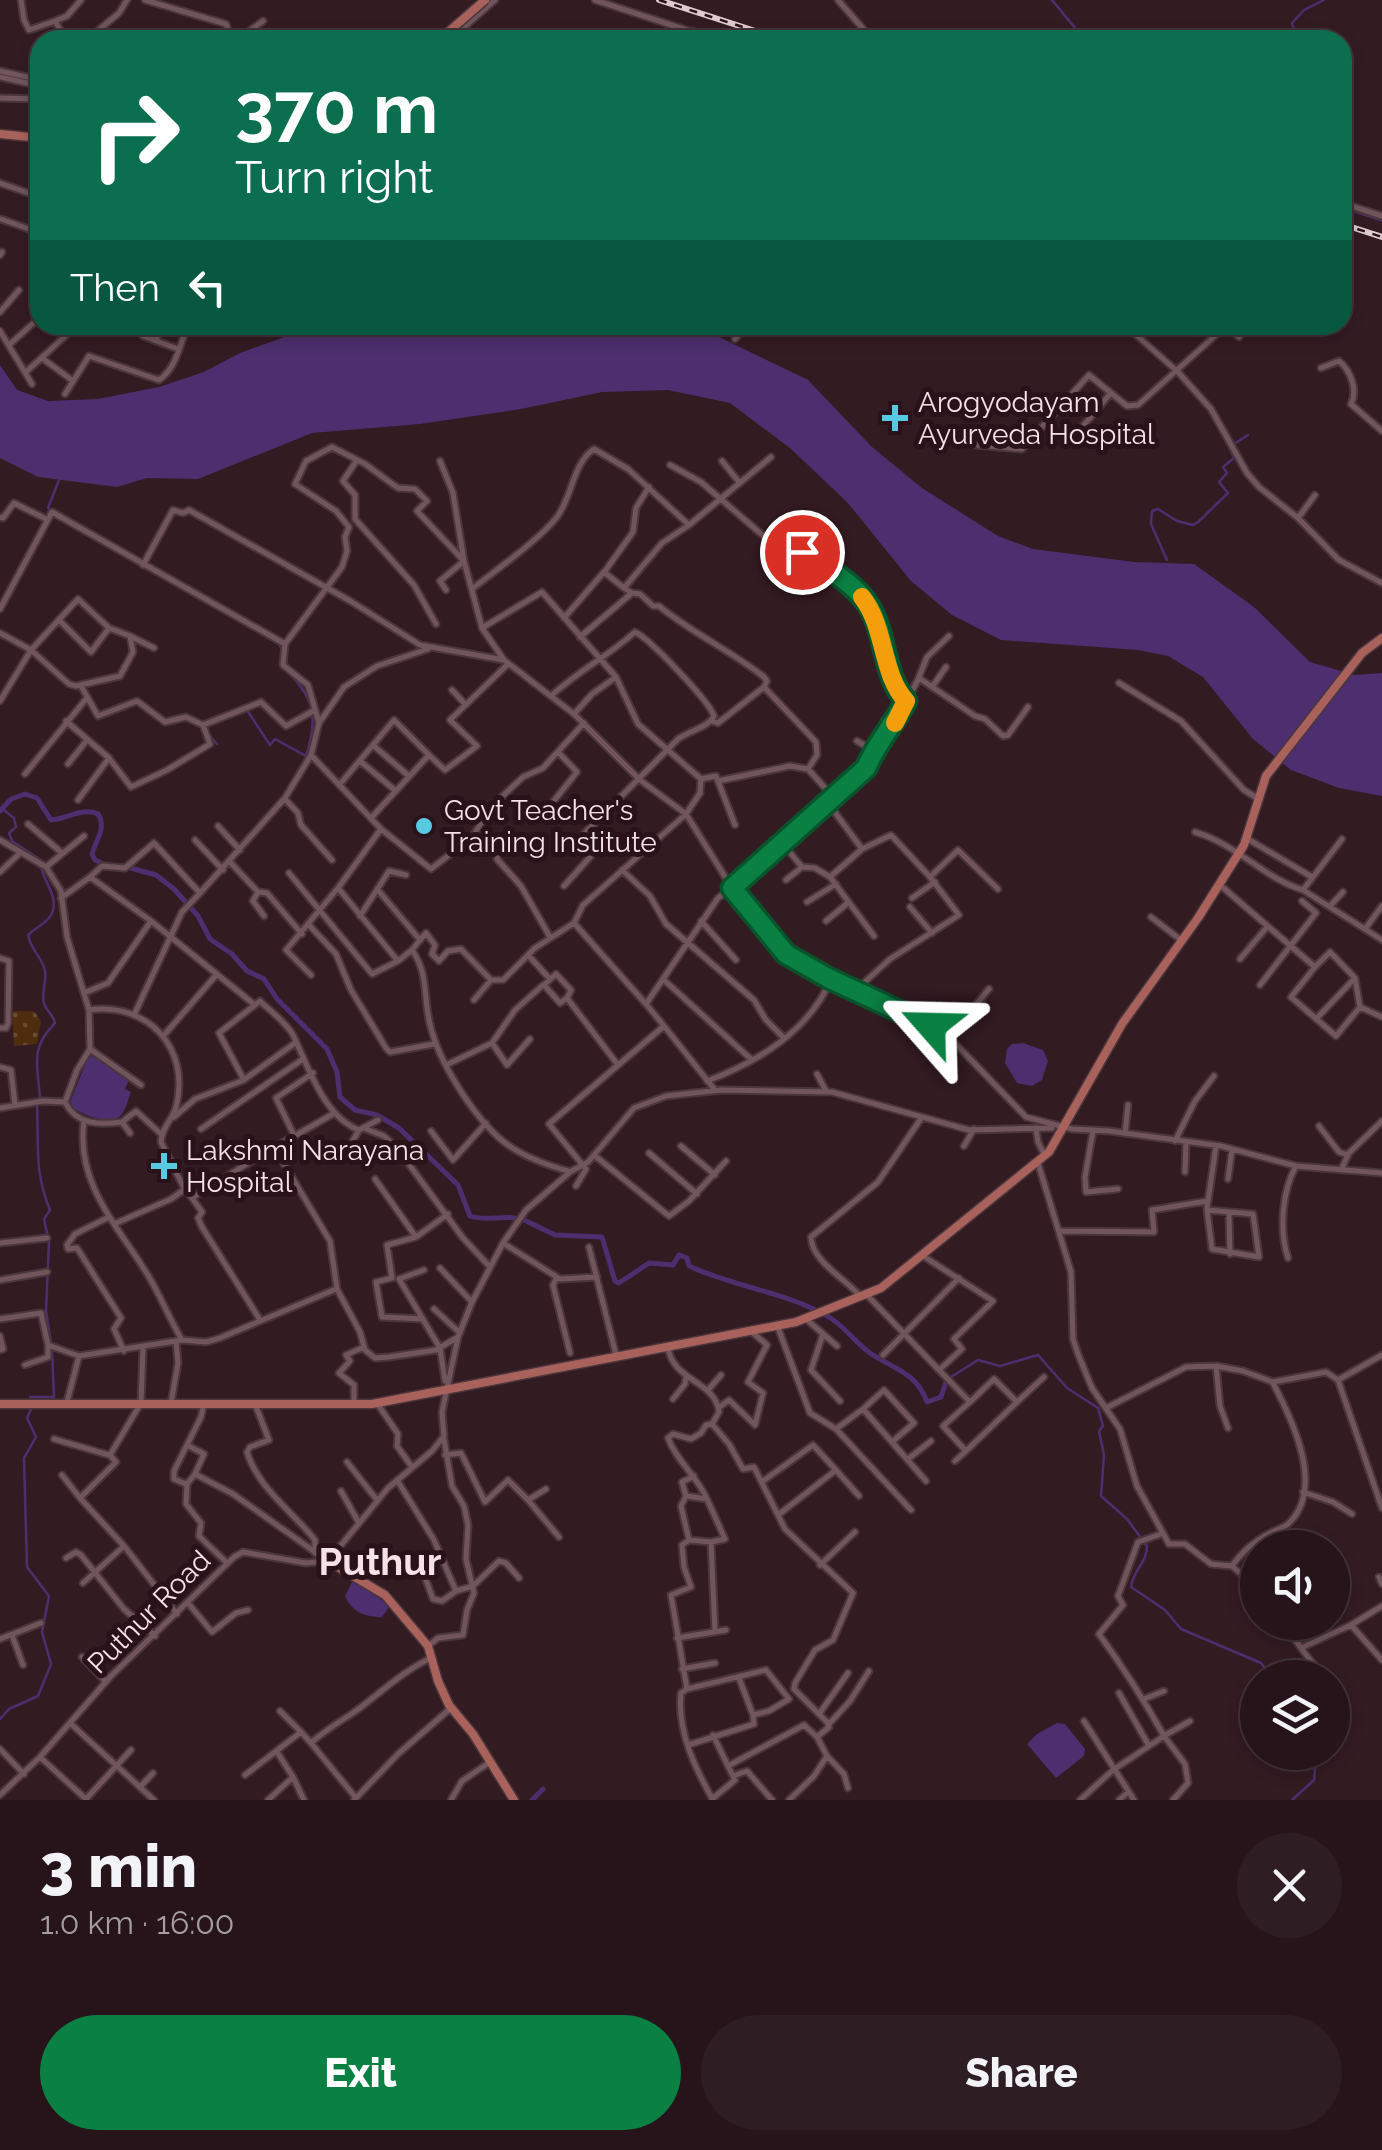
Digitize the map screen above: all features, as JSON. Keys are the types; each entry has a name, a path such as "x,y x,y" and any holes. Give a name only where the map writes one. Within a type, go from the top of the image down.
{"main road":[{"path":"450,30 485,0"},
{"path":"0,134 30,137"},
{"path":"0,1404 377,1403 777,1325 864,1297 923,1256 1041,1160 1122,1024 1220,885 1246,838 1257,798 1272,768 1362,653 1382,638"},
{"path":"328,1560 385,1595 428,1646 451,1708 473,1734 514,1800"}],"street":[{"path":"21,0 30,30 67,16 81,0"},
{"path":"98,30 119,13 127,0"},
{"path":"145,0 226,24 229,30"},
{"path":"459,30 495,0"},
{"path":"595,0 687,30"},
{"path":"838,0 863,30"},
{"path":"250,30 263,21"},
{"path":"55,22 60,30"},
{"path":"0,74 30,82"},
{"path":"0,98 30,98"},
{"path":"0,183 30,194"},
{"path":"1352,206 1382,216"},
{"path":"0,220 30,229"},
{"path":"0,312 20,290"},
{"path":"10,345 30,326"},
{"path":"0,331 32,384"},
{"path":"26,372 67,335"},
{"path":"156,340 158,335"},
{"path":"66,394 89,356 159,380 171,371 184,335"},
{"path":"735,339 738,335"},
{"path":"1136,335 1178,372 1222,425 1246,473 1339,560 1382,584"},
{"path":"966,444 1022,450 1089,375 1127,406 1138,405 1217,335"},
{"path":"143,336 178,350"},
{"path":"42,358 74,381"},
{"path":"1321,368 1342,363 1354,391 1351,404 1382,431"},
{"path":"1082,426 1110,394"},
{"path":"348,524 336,511 295,484 306,461 332,447 398,488 415,489 427,500 417,511 464,561"},
{"path":"472,589 554,521 582,460 594,449 628,470 689,525"},
{"path":"624,588 662,543 771,457"},
{"path":"357,460 343,481 355,495 356,520 414,585 436,624"},
{"path":"440,461 453,493 464,561 482,628 506,662 584,722 640,780 686,814 732,888 786,954 949,1037 1026,1118 1063,1127"},
{"path":"722,461 739,482"},
{"path":"670,466 701,482 781,552 810,554 862,597 882,636 895,689 906,701"},
{"path":"564,618 633,532 636,508 649,488"},
{"path":"1298,518 1315,495"},
{"path":"1,520 14,503 46,519"},
{"path":"143,565 172,510 189,510 429,649 506,662"},
{"path":"0,609 3,595 52,512 285,644"},
{"path":"319,723 308,685 284,664 285,644 346,558 344,538 348,524 356,520"},
{"path":"446,590 440,581 464,561"},
{"path":"564,886 591,856 578,841 667,750 691,729 728,718 767,680 736,655 693,632 660,606 653,606 604,572"},
{"path":"482,628 542,592 616,677 633,716 701,779"},
{"path":"580,637 632,593"},
{"path":"0,701 30,650 78,598 108,628 154,648"},
{"path":"59,620 91,652 108,628"},
{"path":"550,696 635,632 707,702 713,711 712,721"},
{"path":"0,634 30,650 69,684 81,686 120,676 134,652 130,636"},
{"path":"646,1004 718,898 866,768 873,750 893,726 927,657 949,636"},
{"path":"134,1016 189,902 223,870 284,798 311,755 319,723 344,687 376,666 429,649"},
{"path":"340,784 394,720 445,770 477,746 450,720 506,662"},
{"path":"932,687 946,667"},
{"path":"574,714 592,694 616,677"},
{"path":"919,678 985,719 1003,736 1028,706"},
{"path":"1119,682 1181,721 1244,790 1257,798"},
{"path":"81,686 98,716 137,701 164,722 186,718 204,725 262,702 286,726 315,710"},
{"path":"764,687 816,742 816,755 808,769"},
{"path":"452,690 466,704"},
{"path":"25,774 86,698"},
{"path":"66,722 109,758 131,786 210,744 204,725"},
{"path":"311,755 380,829 432,868 472,837 480,821 505,792 523,777 543,768 584,722"},
{"path":"68,764 87,740"},
{"path":"857,740 873,750"},
{"path":"374,746 410,776"},
{"path":"550,807 577,772 559,753"},
{"path":"371,818 429,756"},
{"path":"78,800 109,758"},
{"path":"360,762 396,791"},
{"path":"718,781 790,766 808,769 862,849"},
{"path":"701,779 716,776 734,826"},
{"path":"289,874 372,974 398,961 426,933 435,945 432,954 439,962 448,951 460,949 491,980 503,980 550,936 574,923 582,905 686,814 700,793 701,779"},
{"path":"284,798 298,813 301,825 332,860"},
{"path":"28,824 62,853"},
{"path":"218,826 240,850"},
{"path":"311,975 286,950 338,888 380,829"},
{"path":"1196,832 1218,838 1288,886 1303,890 1382,940"},
{"path":"472,837 486,834 494,842 500,851 497,859 521,886 550,936"},
{"path":"46,868 84,836"},
{"path":"830,877 862,849 890,836 960,915 890,959 856,990"},
{"path":"1246,838 1312,878"},
{"path":"1303,890 1342,839"},
{"path":"0,840 46,868 57,882 67,937 89,1010 90,1050 65,1102 68,1110 84,1121 122,1122 136,1110 161,1134 186,1189 202,1212 198,1218 202,1227 260,1320"},
{"path":"194,840 223,870"},
{"path":"61,898 102,866 126,866 154,843 200,892"},
{"path":"783,844 802,867"},
{"path":"912,898 958,850 998,889"},
{"path":"0,872 20,852"},
{"path":"230,862 258,892 267,893 302,934"},
{"path":"786,880 802,867 815,868 830,877 874,936"},
{"path":"622,870 650,896 666,924 754,1000 784,1038"},
{"path":"360,916 389,871 406,875"},
{"path":"90,876 256,1005"},
{"path":"807,902 836,884"},
{"path":"1220,885 1315,967"},
{"path":"338,888 398,961"},
{"path":"378,889 420,940"},
{"path":"258,892 253,901 264,916"},
{"path":"1330,906 1343,892"},
{"path":"1260,985 1316,913 1302,901"},
{"path":"826,922 849,902"},
{"path":"1365,928 1382,906"},
{"path":"910,907 932,933"},
{"path":"1151,918 1182,940"},
{"path":"84,993 108,984 152,921"},
{"path":"701,921 736,960"},
{"path":"574,923 646,1004 715,1091"},
{"path":"309,925 336,954 350,990 390,1052 435,1044"},
{"path":"1240,959 1268,926"},
{"path":"412,950 423,969 428,991 426,1010 435,1044 486,1123 505,1143 570,1172"},
{"path":"1330,952 1355,978 1360,1007 1336,1036 1291,997 1330,952"},
{"path":"528,956 550,978"},
{"path":"0,958 9,960 10,970 8,1022 6,1028 0,1028"},
{"path":"165,1034 217,974"},
{"path":"446,1065 492,1043 515,1010 550,978 556,974 571,990 560,1003 544,984"},
{"path":"1316,1019 1355,978"},
{"path":"708,1081 752,1060 811,1016 831,979"},
{"path":"474,1000 491,980"},
{"path":"664,980 752,1060"},
{"path":"949,1037 989,989"},
{"path":"567,998 618,1064"},
{"path":"244,1080 219,1034 260,1001 285,1024 333,1114 389,1140 490,1268"},
{"path":"1360,1007 1382,1017"},
{"path":"89,1010 100,1008 134,1016 165,1034 174,1052 178,1093 161,1134"},
{"path":"576,1186 586,1172 583,1164 549,1124 664,1026"},
{"path":"492,1043 507,1065 530,1039"},
{"path":"168,1123 195,1100 244,1080 296,1043"},
{"path":"90,1050 141,1085"},
{"path":"202,1129 303,1059"},
{"path":"0,1068 12,1070 15,1105"},
{"path":"294,1135 276,1098 312,1074"},
{"path":"817,1074 826,1092"},
{"path":"1175,1140 1214,1076"},
{"path":"428,1646 438,1638 463,1635 474,1594 466,1559 468,1525 464,1506 452,1486 444,1455 442,1412 459,1335 490,1268 526,1210 594,1155 634,1108 666,1096 715,1091 826,1092 859,1096 974,1130 1063,1127 1125,1133 1216,1146 1296,1166 1382,1173"},
{"path":"0,1108 65,1102"},
{"path":"1125,1133 1128,1105"},
{"path":"192,1198 333,1114"},
{"path":"922,1117 878,1182 811,1237 812,1246 833,1272 904,1334 970,1402"},
{"path":"348,1150 362,1130 378,1120"},
{"path":"84,1121 82,1146 107,1218 149,1276 179,1341 171,1403"},
{"path":"1341,1170 1348,1155 1382,1121"},
{"path":"122,1122 130,1133"},
{"path":"431,1131 454,1160 486,1123"},
{"path":"1320,1126 1334,1146 1348,1155"},
{"path":"1036,1128 1071,1272 1073,1339 1092,1388 1120,1429 1137,1486 1161,1534 1170,1544 1185,1544 1211,1564 1232,1566 1240,1573"},
{"path":"964,1146 974,1130"},
{"path":"1093,1130 1086,1192 1118,1190"},
{"path":"1185,1172 1186,1142"},
{"path":"681,1146 715,1175"},
{"path":"1207,1210 1253,1214 1259,1257 1212,1250 1207,1210 1216,1146"},
{"path":"274,1147 330,1241 337,1289 364,1347 375,1358 440,1348 459,1335"},
{"path":"1228,1178 1232,1150"},
{"path":"650,1153 697,1194"},
{"path":"594,1155 669,1216 697,1194 726,1161"},
{"path":"1288,1258 1284,1246 1284,1207 1296,1166"},
{"path":"375,1179 416,1237"},
{"path":"114,1224 186,1189"},
{"path":"1060,1231 1154,1232 1152,1210 1208,1202"},
{"path":"423,1319 382,1318 376,1282 392,1278 388,1245 416,1237 448,1214"},
{"path":"1229,1216 1230,1254"},
{"path":"107,1218 75,1234 67,1245 68,1249 77,1248 121,1318 114,1329 124,1351"},
{"path":"0,1243 47,1238"},
{"path":"504,1243 557,1278 597,1277"},
{"path":"589,1247 616,1355"},
{"path":"923,1256 993,1301 954,1340 962,1349 939,1370"},
{"path":"440,1268 472,1302"},
{"path":"424,1270 399,1278 440,1348 446,1388"},
{"path":"0,1280 47,1272"},
{"path":"557,1278 553,1284 570,1353"},
{"path":"883,1355 959,1278"},
{"path":"48,1345 78,1356 179,1341 206,1342 337,1289"},
{"path":"434,1309 459,1335"},
{"path":"0,1319 41,1313 48,1357 24,1365"},
{"path":"806,1318 837,1346"},
{"path":"777,1325 810,1413 836,1429 911,1510"},
{"path":"712,1424 720,1406 729,1400 755,1425 763,1393 748,1382 767,1344 750,1330"},
{"path":"823,1334 811,1370 840,1401"},
{"path":"0,1336 0,1350"},
{"path":"668,1344 674,1365 708,1390 720,1406"},
{"path":"354,1404 354,1385 339,1373 350,1361 346,1355 364,1347"},
{"path":"110,1455 140,1403 143,1348"},
{"path":"1338,1380 1382,1354"},
{"path":"67,1402 78,1356"},
{"path":"1106,1408 1186,1366 1216,1366 1272,1382 1320,1371 1338,1380 1382,1508"},
{"path":"1216,1366 1220,1406 1228,1428"},
{"path":"708,1390 721,1376"},
{"path":"673,1399 686,1377"},
{"path":"955,1461 1044,1377"},
{"path":"966,1451 944,1426 994,1379 1017,1402"},
{"path":"1232,1566 1252,1542 1288,1525 1303,1492 1299,1438 1272,1382"},
{"path":"836,1429 884,1390 914,1424 892,1442"},
{"path":"186,1484 174,1480 174,1471 204,1403"},
{"path":"254,1403 269,1440 250,1447 250,1462 258,1479 315,1540 315,1553"},
{"path":"377,1403 398,1434 397,1446 412,1467"},
{"path":"863,1408 926,1481"},
{"path":"687,1688 671,1595 691,1587 682,1544 689,1540 725,1539 707,1499 668,1438 673,1434 691,1439 712,1424"},
{"path":"712,1424 730,1444 742,1469 754,1467 785,1529 854,1598 833,1640 815,1650 795,1683 794,1688 828,1726"},
{"path":"444,1438 457,1454"},
{"path":"195,1474 233,1494 328,1560 396,1480 444,1438"},
{"path":"54,1439 110,1455 116,1462 80,1498"},
{"path":"908,1459 931,1441"},
{"path":"762,1481 813,1444 859,1496"},
{"path":"187,1445 204,1454 186,1484 186,1504 200,1523 199,1536 227,1563"},
{"path":"444,1455 461,1453 484,1502 508,1480 559,1536"},
{"path":"346,1462 378,1500"},
{"path":"778,1514 836,1470"},
{"path":"62,1474 176,1614"},
{"path":"689,1540 681,1506 686,1496 682,1482 694,1476"},
{"path":"396,1480 434,1540 456,1590"},
{"path":"528,1500 546,1489"},
{"path":"341,1491 359,1523"},
{"path":"1303,1492 1333,1502 1352,1514"},
{"path":"686,1496 707,1499"},
{"path":"820,1565 854,1532"},
{"path":"1161,1534 1138,1542 1118,1596 1123,1606 1099,1634 1188,1770 1188,1783 1174,1800"},
{"path":"711,1542 715,1631"},
{"path":"83,1582 124,1546"},
{"path":"66,1558 78,1552 124,1609 155,1636"},
{"name":"Puthur Road","path":"0,1794 24,1774 106,1682 227,1563 243,1552 306,1563 328,1560"},
{"path":"419,1562 433,1598 442,1601 456,1590 472,1586 499,1561 506,1563 519,1578"},
{"path":"188,1604 212,1632 236,1613 248,1610"},
{"path":"1300,1648 1352,1626 1382,1606"},
{"path":"0,1639 40,1623"},
{"path":"1352,1626 1382,1660"},
{"path":"677,1638 726,1630"},
{"path":"12,1634 23,1665"},
{"path":"1295,1640 1310,1660"},
{"path":"82,1657 106,1682"},
{"path":"311,1743 392,1680 433,1657"},
{"path":"90,1666 97,1659"},
{"path":"682,1668 715,1663"},
{"path":"713,1735 735,1780 712,1800 695,1769 679,1706 680,1693 687,1688 766,1670 788,1699 752,1715"},
{"path":"817,1737 850,1702 868,1671"},
{"path":"818,1714 848,1673"},
{"path":"688,1745 754,1724 739,1678"},
{"path":"1144,1699 1164,1691"},
{"path":"1119,1693 1149,1746"},
{"path":"280,1711 355,1799 398,1754 451,1708"},
{"path":"1084,1721 1134,1800"},
{"path":"1080,1800 1113,1770 1190,1722"},
{"path":"70,1723 154,1800"},
{"path":"728,1766 804,1724 844,1774 848,1788"},
{"path":"245,1775 301,1732"},
{"path":"0,1749 24,1774"},
{"path":"40,1757 86,1800 131,1750"},
{"path":"277,1752 304,1800"},
{"path":"790,1800 827,1756"},
{"path":"451,1800 462,1781 490,1762"},
{"path":"733,1776 747,1771 767,1798"},
{"path":"140,1787 153,1773"},
{"path":"268,1800 293,1778"},
{"path":"1120,1800 1128,1792"}],"shaded area":[{"path":"290,335 715,335 808,380 872,447 922,488 998,536 1033,549 1134,562 1194,564 1254,607 1310,662 1355,675 1382,673 1382,796 1339,788 1291,770 1253,739 1203,677 1168,656 1138,650 1001,640 952,615 911,581 848,503 790,448 730,403 668,390 602,392 420,424 312,433 198,479 147,478 117,487 38,477 0,458 0,365 17,390 48,401 98,399 159,387 204,372 240,353"},
{"path":"12,1011 34,1011 41,1021 37,1044 14,1046"},
{"path":"1023,1043 1043,1050 1048,1061 1042,1080 1032,1086 1017,1083 1005,1063 1007,1049"},
{"path":"93,1056 129,1080 125,1089 131,1092 127,1105 114,1119 93,1117 69,1105 88,1057"},
{"path":"352,1582 390,1606 382,1617 365,1615 351,1606 345,1596"},
{"path":"1057,1723 1065,1724 1085,1749 1084,1756 1056,1778 1027,1744"}],"waterway":[{"path":"1052,0 1077,30"},
{"path":"1294,30 1292,23 1304,10 1324,0"},
{"path":"18,79 30,81"},
{"path":"1352,209 1382,219"},
{"path":"1234,444 1248,435"},
{"path":"1167,560 1151,524 1152,511 1158,509 1177,521 1193,525 1198,522 1228,493 1219,482 1227,473 1223,467 1234,458 1230,449"},
{"path":"54,511 48,508 59,480"},
{"path":"72,526 279,644 283,652"},
{"path":"207,726 247,710 270,745 275,739 306,756 312,710 304,691 288,672"},
{"path":"210,736 217,744"},
{"path":"0,811 11,799 25,794 37,798 51,820 81,813 98,814 101,829 92,854 106,865"},
{"path":"4,810 14,818 16,827 9,833 12,841 41,860"},
{"path":"127,867 156,875 174,889 198,916 210,939 232,954 247,971 264,979 277,999 327,1049 337,1072 340,1097 355,1110 377,1115 399,1128 458,1185 470,1216 515,1218"},
{"path":"40,1098 38,1050 55,1023 44,1003 44,966 28,935 53,912 51,893 41,868"},
{"path":"37,1106 39,1171 50,1210 44,1219 49,1242 46,1311 51,1343"},
{"path":"524,1220 555,1235 602,1237 615,1281 619,1283 649,1263 673,1265 679,1255 687,1258 689,1266 706,1273 812,1308 835,1321 870,1353 911,1378 927,1402 941,1397 946,1382"},
{"path":"30,1397 54,1397 52,1351"},
{"path":"951,1377 978,1360 1000,1366 1038,1355 1067,1388 1098,1408 1104,1455 1101,1496 1127,1519 1147,1546 1131,1587 1165,1610 1181,1629 1254,1660"},
{"path":"0,1719 9,1709 38,1696 51,1664 42,1632 49,1596 27,1567 24,1458 36,1437 27,1418 31,1409"},
{"path":"1292,1800 1314,1780 1315,1770"},
{"path":"532,1800 543,1789"}],"railway":[{"path":"659,0 752,30"},
{"path":"1352,227 1382,237"}],"slow traffic":[{"path":"862,597 882,636 895,689 906,701 895,723"}],"place":[{"name":"Arogyodayam Ayurveda Hospital","path":"895,418"},
{"name":"Govt Teacher's Training Institute","path":"424,826"},
{"name":"Lakshmi Narayana Hospital","path":"164,1166"}],"district":[{"name":"Puthur","path":"380,1561"}],"route":[{"path":"802,552 853,588 868,605 882,636 895,689 906,701 893,726 873,750 866,768 732,888 786,954 931,1026"}]}
